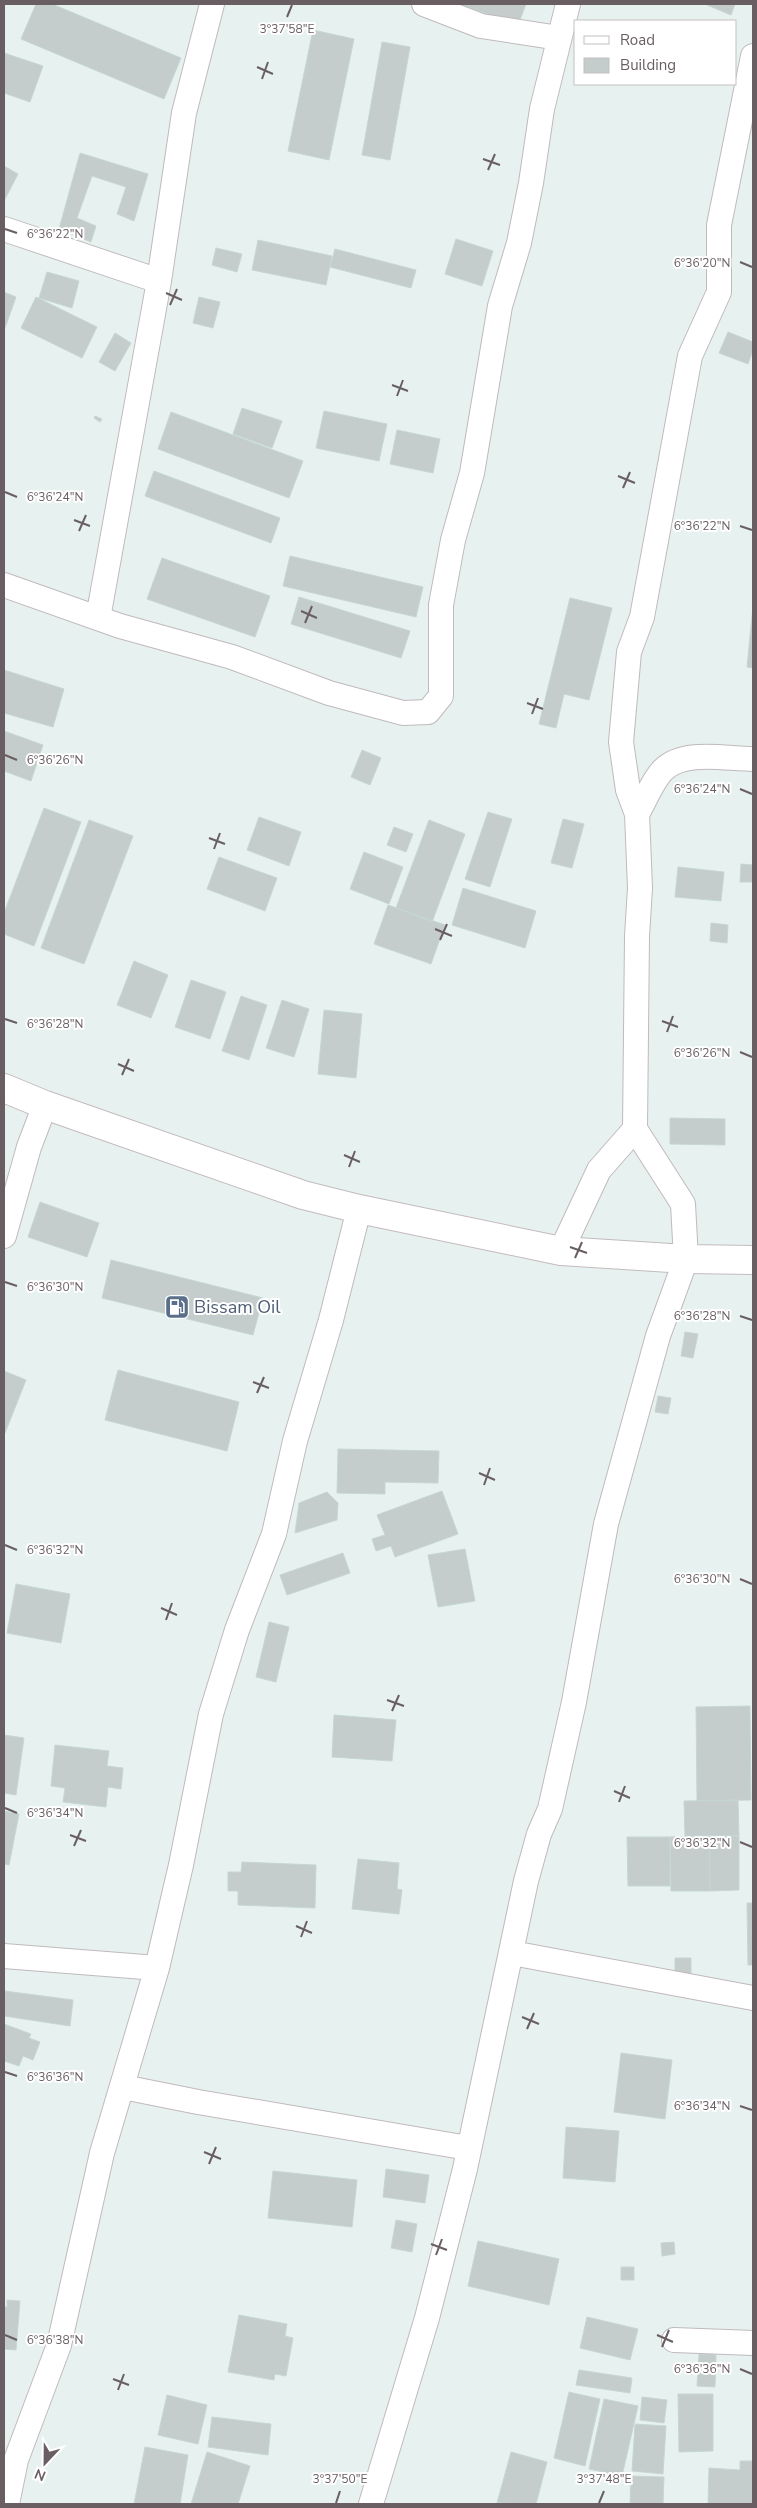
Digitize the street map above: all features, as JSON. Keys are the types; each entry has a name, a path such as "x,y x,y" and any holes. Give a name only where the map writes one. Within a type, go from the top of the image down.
{"main road":[{"path":"4,1088 45,1105 303,1195 359,1209 561,1251 686,1259 753,1260"}],"street":[{"path":"98,618 159,281 184,113 212,4"},
{"path":"424,4 481,26 559,38"},
{"path":"4,585 98,618 232,657 329,693 403,714 428,712 441,696 441,605 453,540 472,473 500,306 519,243 531,183 542,109 568,4"},
{"path":"371,2504 427,2318 468,2148 512,1953 526,1881 539,1834 550,1809 574,1702 606,1524 658,1336 686,1259 683,1204 635,1130 637,936 640,888 637,814 628,790 621,742 629,652 644,608 690,356 719,292 719,225 751,79 753,56"},
{"path":"4,229 159,281"},
{"path":"637,814 662,770 676,761 698,757 753,759"},
{"path":"4,1236 29,1147 45,1105"},
{"path":"561,1251 599,1170 635,1130"},
{"path":"7,2504 16,2460 59,2345 102,2153 157,1968 181,1865 212,1714 237,1630 274,1534 295,1441 331,1320 359,1209"},
{"path":"512,1953 753,1998"},
{"path":"4,1956 157,1968"},
{"path":"123,2087 198,2102 468,2148"},
{"path":"674,2340 753,2343"}],"building":[{"path":"36,4 52,4 181,58 164,99 21,39"},
{"path":"460,4 526,4 518,25"},
{"path":"708,4 735,4 731,15"},
{"path":"313,30 354,39 329,160 288,151"},
{"path":"382,42 410,47 390,160 362,155"},
{"path":"4,53 43,66 30,102 4,93"},
{"path":"80,153 148,174 134,221 117,214 126,187 92,176 77,218 96,226 91,242 59,229"},
{"path":"4,166 18,174 4,201"},
{"path":"456,239 493,251 482,286 445,274"},
{"path":"258,240 332,256 326,285 252,270"},
{"path":"216,248 242,254 237,272 212,265"},
{"path":"335,249 416,270 411,288 330,267"},
{"path":"47,272 79,281 72,308 39,298"},
{"path":"4,292 16,297 5,328 4,328"},
{"path":"36,297 97,327 82,358 21,328"},
{"path":"199,297 220,302 213,328 193,323"},
{"path":"728,332 753,342 753,350 748,364 719,353"},
{"path":"115,333 131,343 115,371 99,362"},
{"path":"242,408 282,421 272,448 233,434"},
{"path":"324,411 387,424 379,461 316,448"},
{"path":"171,412 303,461 289,498 158,449"},
{"path":"95,416 102,419 100,422 94,418"},
{"path":"397,430 440,439 433,473 390,464"},
{"path":"154,471 280,518 271,543 145,496"},
{"path":"290,556 423,587 416,617 283,586"},
{"path":"162,558 270,596 255,637 147,599"},
{"path":"299,597 410,631 401,658 291,624"},
{"path":"570,598 612,608 589,700 564,694 556,728 539,724"},
{"path":"753,606 753,668 747,667"},
{"path":"4,670 64,689 53,727 4,713"},
{"path":"4,731 43,745 31,781 4,771"},
{"path":"362,750 381,758 370,785 351,777"},
{"path":"44,808 81,822 34,946 4,934 4,913"},
{"path":"488,812 512,819 490,887 465,879"},
{"path":"259,817 301,832 289,866 247,850"},
{"path":"563,819 584,824 572,868 551,863"},
{"path":"89,820 133,836 84,964 41,948"},
{"path":"429,820 465,834 432,922 396,908"},
{"path":"394,827 413,834 406,852 387,845"},
{"path":"364,852 403,867 389,904 350,889"},
{"path":"219,857 277,878 265,911 207,889"},
{"path":"741,864 753,865 753,882 740,882"},
{"path":"678,867 724,872 721,901 675,897"},
{"path":"463,888 536,911 525,948 452,925"},
{"path":"388,905 445,925 431,964 374,944"},
{"path":"711,923 728,925 727,943 710,941"},
{"path":"134,961 168,975 151,1018 117,1005"},
{"path":"191,980 226,992 210,1039 175,1027"},
{"path":"241,996 267,1005 249,1060 222,1051"},
{"path":"282,1000 309,1009 294,1057 266,1048"},
{"path":"324,1010 362,1014 356,1078 318,1074"},
{"path":"670,1118 725,1119 725,1145 670,1144"},
{"path":"40,1202 99,1223 87,1257 28,1237"},
{"path":"111,1260 263,1298 253,1335 102,1298"},
{"path":"685,1332 698,1334 693,1358 681,1356"},
{"path":"118,1370 239,1402 227,1451 105,1420"},
{"path":"4,1371 26,1380 5,1433 4,1432"},
{"path":"658,1396 671,1398 668,1414 655,1412"},
{"path":"338,1449 439,1451 438,1483 385,1482 385,1494 337,1493"},
{"path":"442,1491 458,1534 395,1557 391,1546 376,1551 372,1539 385,1535 377,1515"},
{"path":"327,1492 338,1503 337,1520 295,1533 299,1503"},
{"path":"465,1549 475,1601 438,1607 428,1555"},
{"path":"343,1553 350,1573 287,1595 280,1575"},
{"path":"16,1584 70,1594 61,1643 7,1633"},
{"path":"269,1622 289,1627 276,1682 256,1677"},
{"path":"750,1706 751,1800 697,1801 696,1707"},
{"path":"334,1715 396,1720 392,1761 332,1757"},
{"path":"4,1735 24,1738 16,1795 4,1793"},
{"path":"55,1745 109,1751 107,1766 123,1768 121,1789 108,1787 106,1807 63,1802 65,1788 51,1786"},
{"path":"738,1800 739,1836 685,1836 684,1801"},
{"path":"4,1811 19,1814 9,1865 4,1864"},
{"path":"709,1836 739,1836 739,1890 710,1891"},
{"path":"709,1836 710,1891 671,1891 670,1837"},
{"path":"627,1837 670,1837 670,1886 628,1886"},
{"path":"358,1859 399,1863 397,1889 402,1890 399,1914 352,1909"},
{"path":"242,1862 316,1865 315,1908 238,1905 238,1891 228,1891 228,1872 241,1872"},
{"path":"747,1903 753,1903 753,1965 748,1965"},
{"path":"675,1958 691,1958 691,1976 675,1976"},
{"path":"5,1991 73,2000 70,2026 4,2016"},
{"path":"4,2024 31,2034 29,2038 40,2042 33,2060 23,2056 19,2066 4,2061"},
{"path":"621,2053 672,2060 665,2119 614,2112"},
{"path":"566,2127 619,2131 615,2182 563,2178"},
{"path":"386,2169 429,2175 425,2203 383,2197"},
{"path":"273,2171 357,2180 352,2227 268,2218"},
{"path":"396,2220 417,2224 412,2252 391,2248"},
{"path":"478,2241 559,2259 549,2305 468,2286"},
{"path":"674,2242 675,2254 662,2256 661,2243"},
{"path":"621,2267 634,2267 634,2280 621,2280"},
{"path":"7,2300 20,2301 16,2350 4,2349 4,2307 7,2307"},
{"path":"239,2315 287,2324 285,2336 293,2338 286,2376 275,2374 274,2380 228,2372"},
{"path":"587,2317 638,2329 630,2360 580,2348"},
{"path":"699,2354 716,2355 715,2387 697,2386"},
{"path":"579,2370 632,2378 630,2393 576,2385"},
{"path":"569,2392 600,2399 585,2466 554,2458"},
{"path":"678,2394 713,2394 713,2451 679,2452"},
{"path":"167,2395 207,2405 198,2444 158,2435"},
{"path":"642,2397 667,2400 664,2423 640,2420"},
{"path":"604,2399 638,2406 622,2476 589,2469"},
{"path":"212,2417 271,2424 268,2455 208,2447"},
{"path":"635,2424 666,2426 663,2474 632,2471"},
{"path":"145,2447 188,2455 180,2504 134,2504"},
{"path":"207,2452 250,2466 238,2504 191,2504"},
{"path":"511,2452 547,2462 536,2504 497,2503"},
{"path":"740,2461 753,2461 753,2504 708,2504 709,2468 740,2470"},
{"path":"631,2476 664,2477 663,2504 630,2504"}],"place":[{"name":"Bissam Oil","path":"177,1307"}]}
